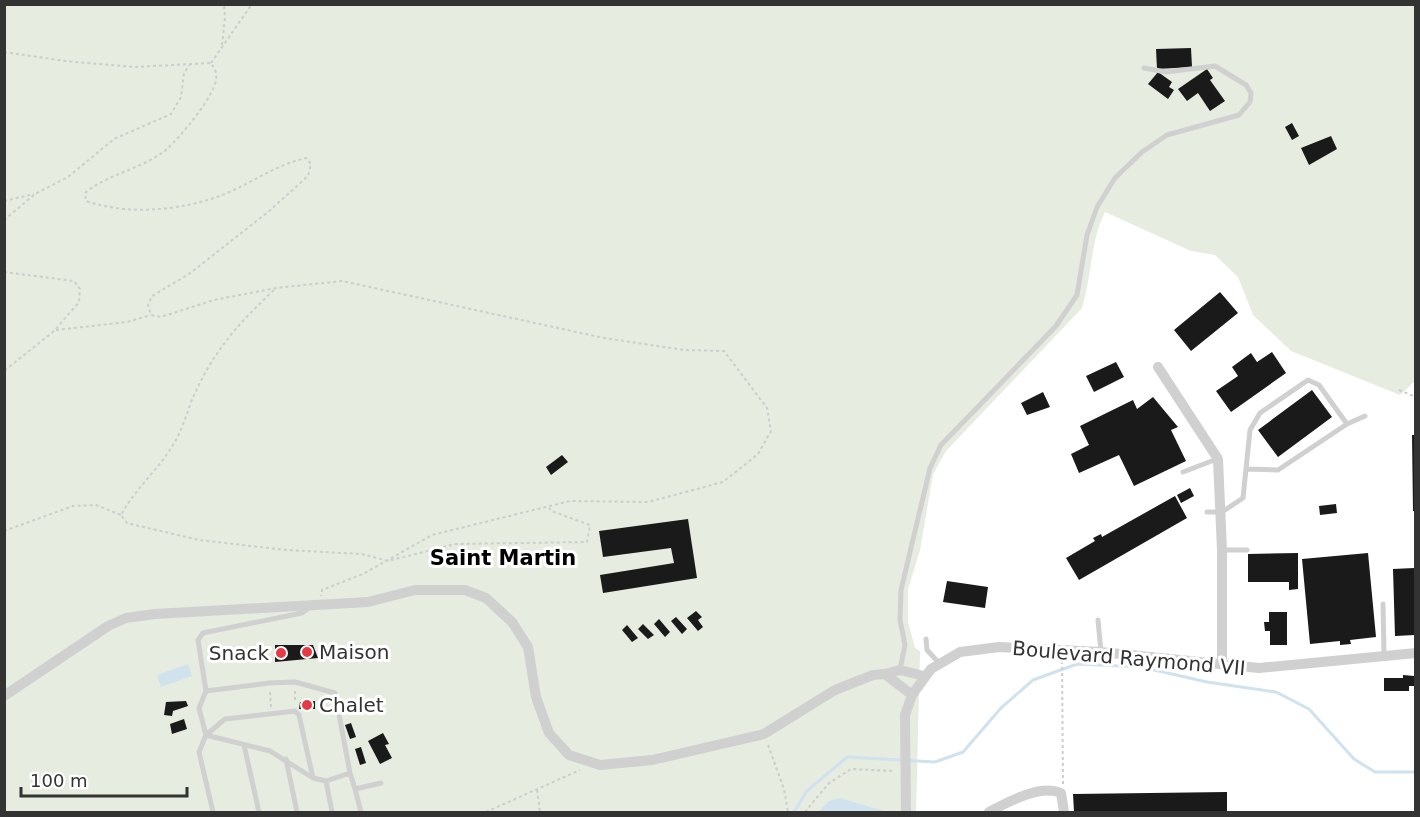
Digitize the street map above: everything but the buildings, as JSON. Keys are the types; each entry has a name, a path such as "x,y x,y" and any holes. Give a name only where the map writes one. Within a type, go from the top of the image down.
{"street":[{"path":"1158,367 1218,459 1222,512 1222,665"},
{"path":"4,696 108,626 126,618 155,614 368,602 415,590 439,589 465,590 486,598 512,622 528,647 536,697 549,733 569,755 600,765 652,760 764,734 835,690 873,675 900,670 924,676"},
{"name":"Boulevard Raymond VII","path":"906,813 905,715 912,695 924,676 939,663 960,652 984,647 1101,652 1259,668 1416,653"},
{"path":"885,674 912,695"},
{"path":"989,813 1040,790 1053,789 1061,793 1064,813"}],"lane":[{"path":"895,682 905,645 900,620 901,590 923,494 940,445 1056,326 1068,310 1077,295 1087,235 1097,207 1115,178 1143,152 1167,135 1239,115 1250,102 1251,93 1246,85 1215,66 1166,72 1144,68"},
{"path":"1207,513 1222,512 1243,498 1248,469 1250,430 1260,413 1308,380 1319,384 1347,424"},
{"path":"1248,469 1278,470 1347,424 1365,416"},
{"path":"1183,472 1218,459"},
{"path":"1222,550 1248,550"},
{"path":"1383,604 1384,656"},
{"path":"206,735 199,708 206,691 198,640 203,633 302,613 316,605"},
{"path":"1098,620 1101,652"},
{"path":"926,639 927,650 939,663"},
{"path":"206,691 295,682 335,693 350,773 361,813"},
{"path":"213,813 199,752 206,735 225,719 295,711 299,715 313,778"},
{"path":"206,735 270,751 313,778 326,782 350,773"},
{"path":"244,745 259,813"},
{"path":"286,759 297,813"},
{"path":"326,782 332,813"},
{"path":"355,789 381,783"}],"path":[{"path":"222,48 224,4"},
{"path":"211,63 252,4"},
{"path":"4,52 65,61 134,67 191,62 211,63"},
{"path":"4,220 35,194 68,177 114,140 171,114 181,97 184,73 191,62"},
{"path":"151,315 148,305 152,296 218,253 309,176 311,164 306,158 290,162 217,197 163,209 108,208 86,201 85,193 94,185 135,168 167,149 210,95 216,80 216,70 211,63"},
{"path":"4,201 35,194"},
{"path":"4,272 74,280 80,289 79,302 54,330 4,371"},
{"path":"54,330 127,322 151,315 161,316 214,300 276,288 342,280 604,338 684,351 724,351 768,408 771,431 758,454 723,482 648,502 570,501 432,535 388,561 322,590 316,605"},
{"path":"121,515 130,498 150,478 172,446 186,422 195,391 236,326 276,288"},
{"path":"1400,390 1416,397"},
{"path":"4,531 73,506 96,505 121,515 127,523 199,540 286,550 362,554 388,561 455,544 587,542 590,525 549,508"},
{"path":"1061,793 1065,777 1062,664"},
{"path":"295,682 295,711"},
{"path":"269,683 272,713"},
{"path":"764,734 784,789 788,813"},
{"path":"486,813 573,771 582,769"},
{"path":"805,813 829,783 851,769 904,773"},
{"path":"537,790 540,813"}],"shaded area":[{"path":"5,5 1415,5 1415,381 1400,395 1291,351 1253,315 1238,277 1215,255 1191,251 1105,212 1096,235 1082,308 946,451 933,474 920,550 908,589 908,622 915,648 920,651 916,812 5,812"}],"water":[{"path":"188,664 192,676 161,687 157,675"},
{"path":"840,798 887,812 818,812 829,801"}],"waterway":[{"path":"794,812 807,791 847,757 935,762 963,752 1001,708 1033,680 1077,664 1141,667 1207,682 1276,692 1309,709 1354,759 1375,772 1416,772"}],"place":[{"name":"Maison","path":"307,652"},
{"name":"Snack","path":"281,653"},
{"name":"Chalet","path":"307,705"}],"district":[{"name":"Saint Martin","path":"503,558"}]}
